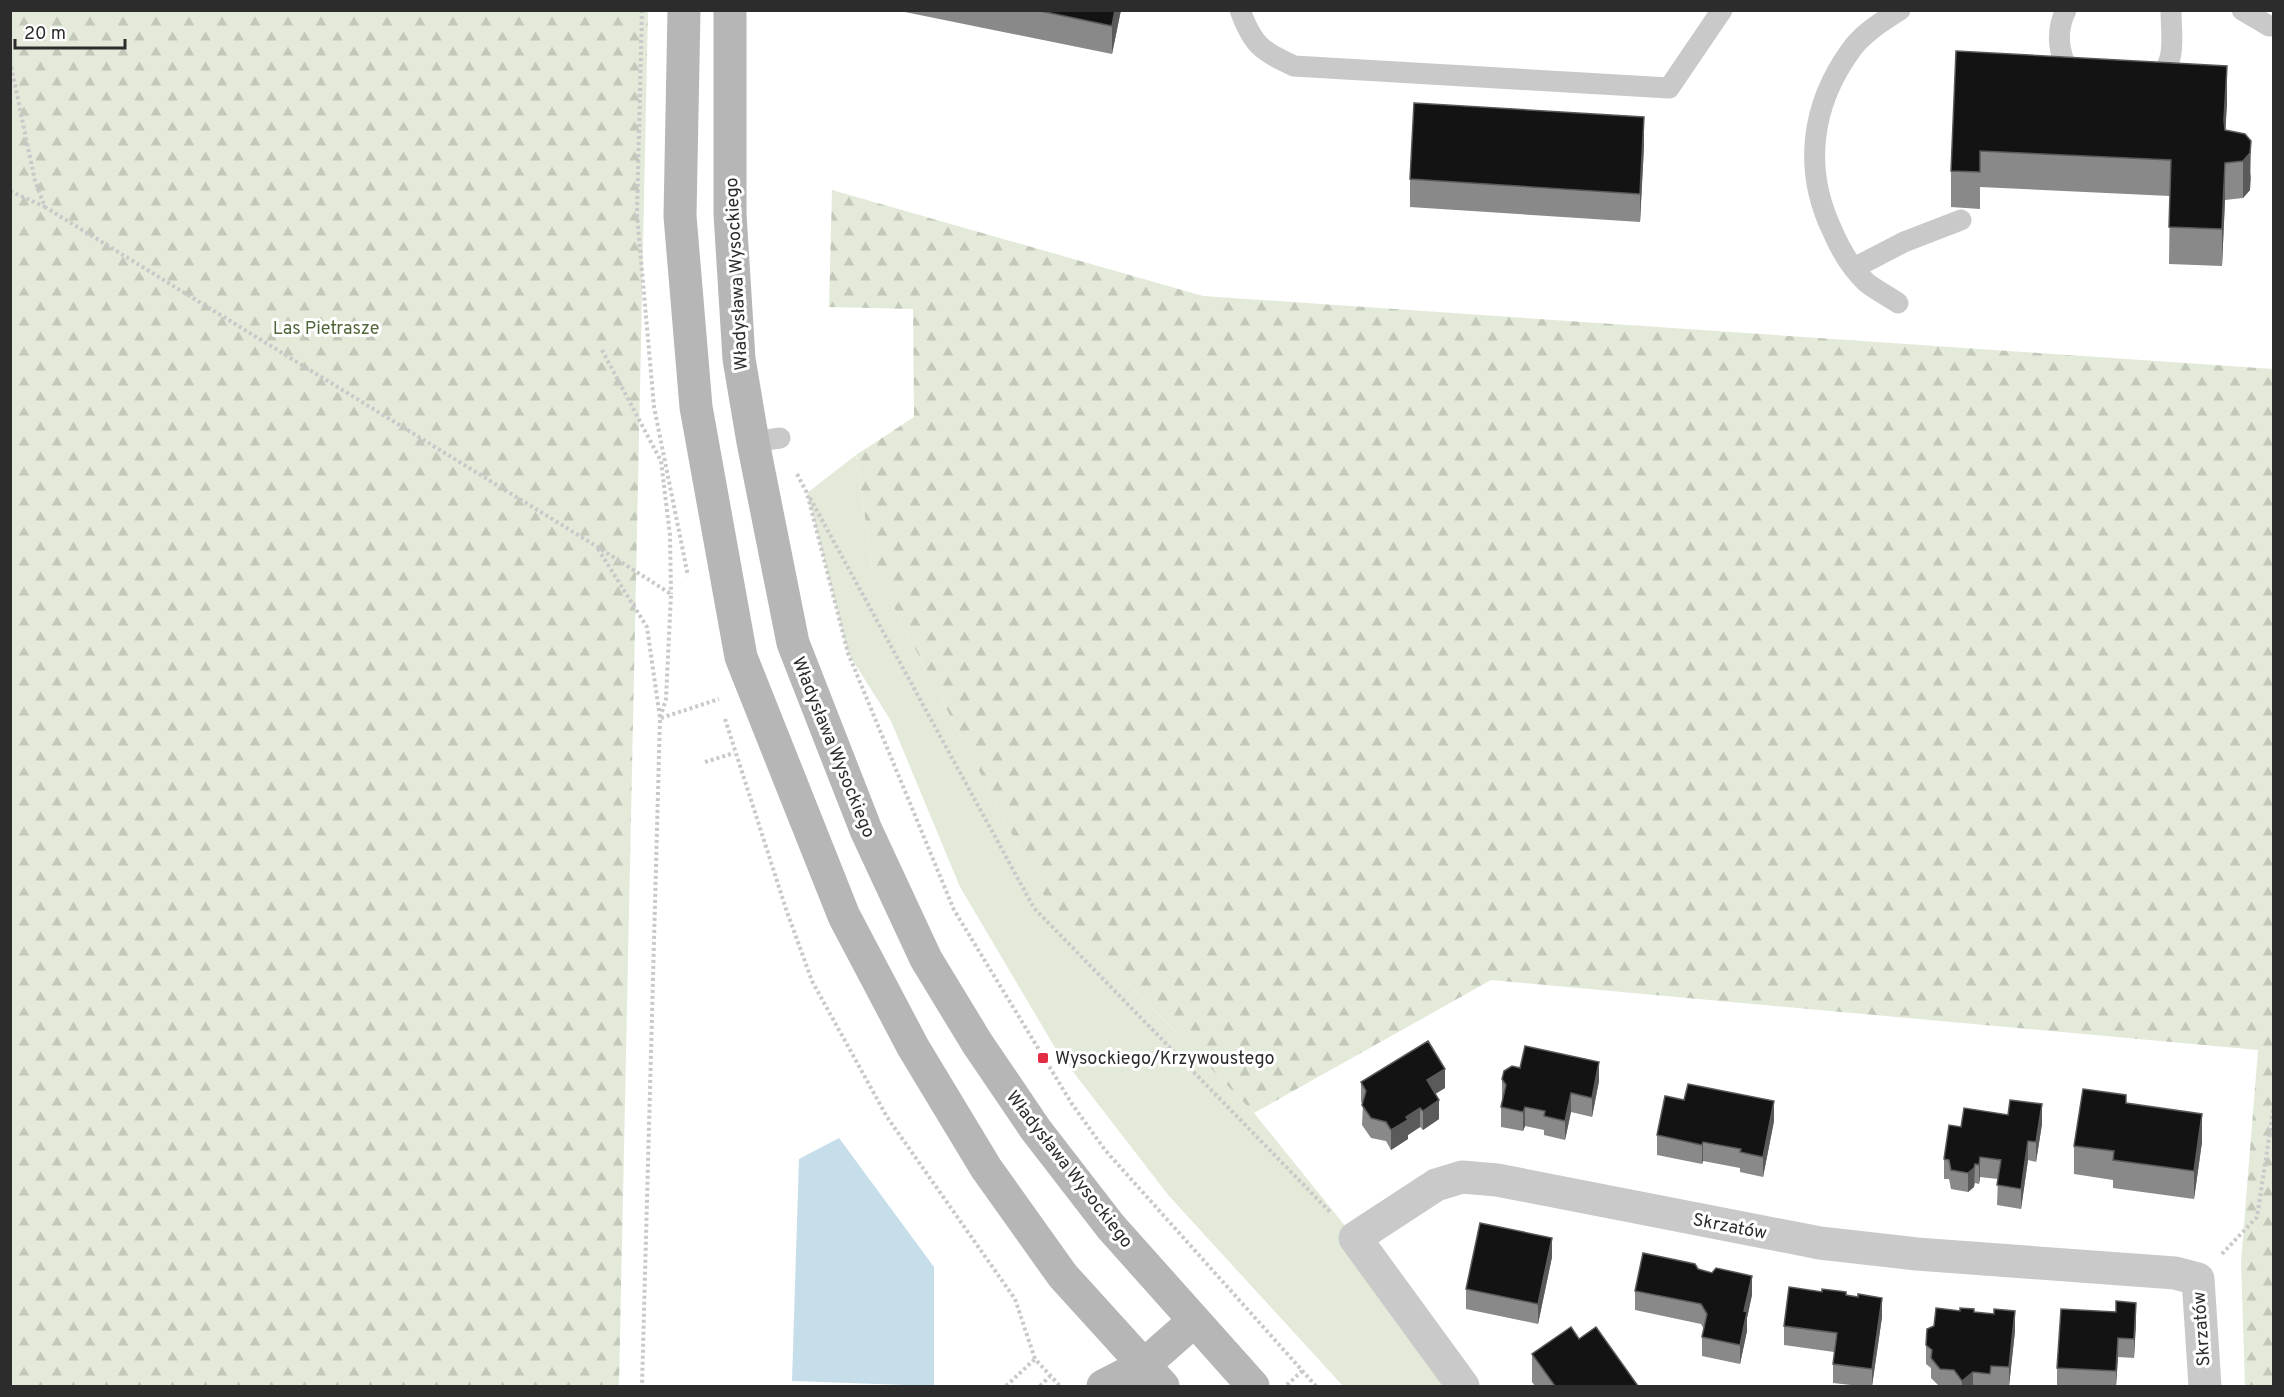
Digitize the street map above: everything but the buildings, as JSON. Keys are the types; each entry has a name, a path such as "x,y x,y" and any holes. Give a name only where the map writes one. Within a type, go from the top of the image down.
{"main road":[{"path":"684,10 680,216 696,407 741,657 844,916 913,1047 986,1168 1063,1276 1147,1379"},
{"name":"Władysława Wysockiego","path":"730,10 730,214 739,360 766,440 793,643 866,830 926,960 976,1043 1036,1130 1111,1227 1253,1386"},
{"path":"1103,1386 1147,1379 1194,1321"}],"street":[{"name":"Skrzatów","path":"1355,1238 1436,1185 1462,1177 1497,1180 1821,1243 1917,1254 2175,1273 2198,1279 2205,1386"},
{"path":"1355,1238 1463,1386"}],"lane":[{"path":"1240,10 1248,30 1264,52 1294,66 1669,88 1722,10"},
{"path":"1898,303 1868,283 1840,248 1821,207 1813,159 1819,116 1833,79 1852,48 1878,24 1900,10"},
{"path":"2066,10 2058,44 2070,74 2090,91"},
{"path":"2138,95 2152,87 2164,74 2173,51 2171,10"},
{"path":"2242,10 2269,26"},
{"path":"1854,268 1904,242 1961,220"}],"path":[{"path":"10,61 35,181 45,207"},
{"path":"10,191 45,207 671,594"},
{"path":"602,350 661,461 670,535 671,594 666,699 660,718"},
{"path":"766,440 807,493 1034,908 1355,1238"},
{"path":"807,493 848,653 954,910 1072,1104 1105,1150 1316,1386"},
{"path":"596,546 647,627 660,718 642,1386"},
{"path":"660,718 719,699"},
{"path":"705,762 734,753"},
{"path":"2198,1279 2257,1217 2274,1105"},
{"path":"1006,1386 1035,1359"},
{"path":"1285,1386 1302,1371"},
{"path":"1040,1386 1050,1376 1060,1386"}],"green space":[{"name":"Las Pietrasze","path":"10,11 648,11 619,1386 11,1386"},
{"path":"832,190 1203,296 2273,369 2273,1386 2245,1386 2241,1262 2258,1050 1491,980 1254,1113 1044,896 872,566 856,455 914,417 913,309 829,307"},
{"path":"856,455 872,566 1044,896 1254,1113 1355,1238 1451,1386 1343,1386 1169,1196 1057,1051 960,887 891,721 848,653 807,493"}],"water":[{"path":"839,1138 934,1267 934,1386 792,1381 799,1159"}],"place":[{"name":"Wysockiego/Krzywoustego","path":"1043,1058"}]}
